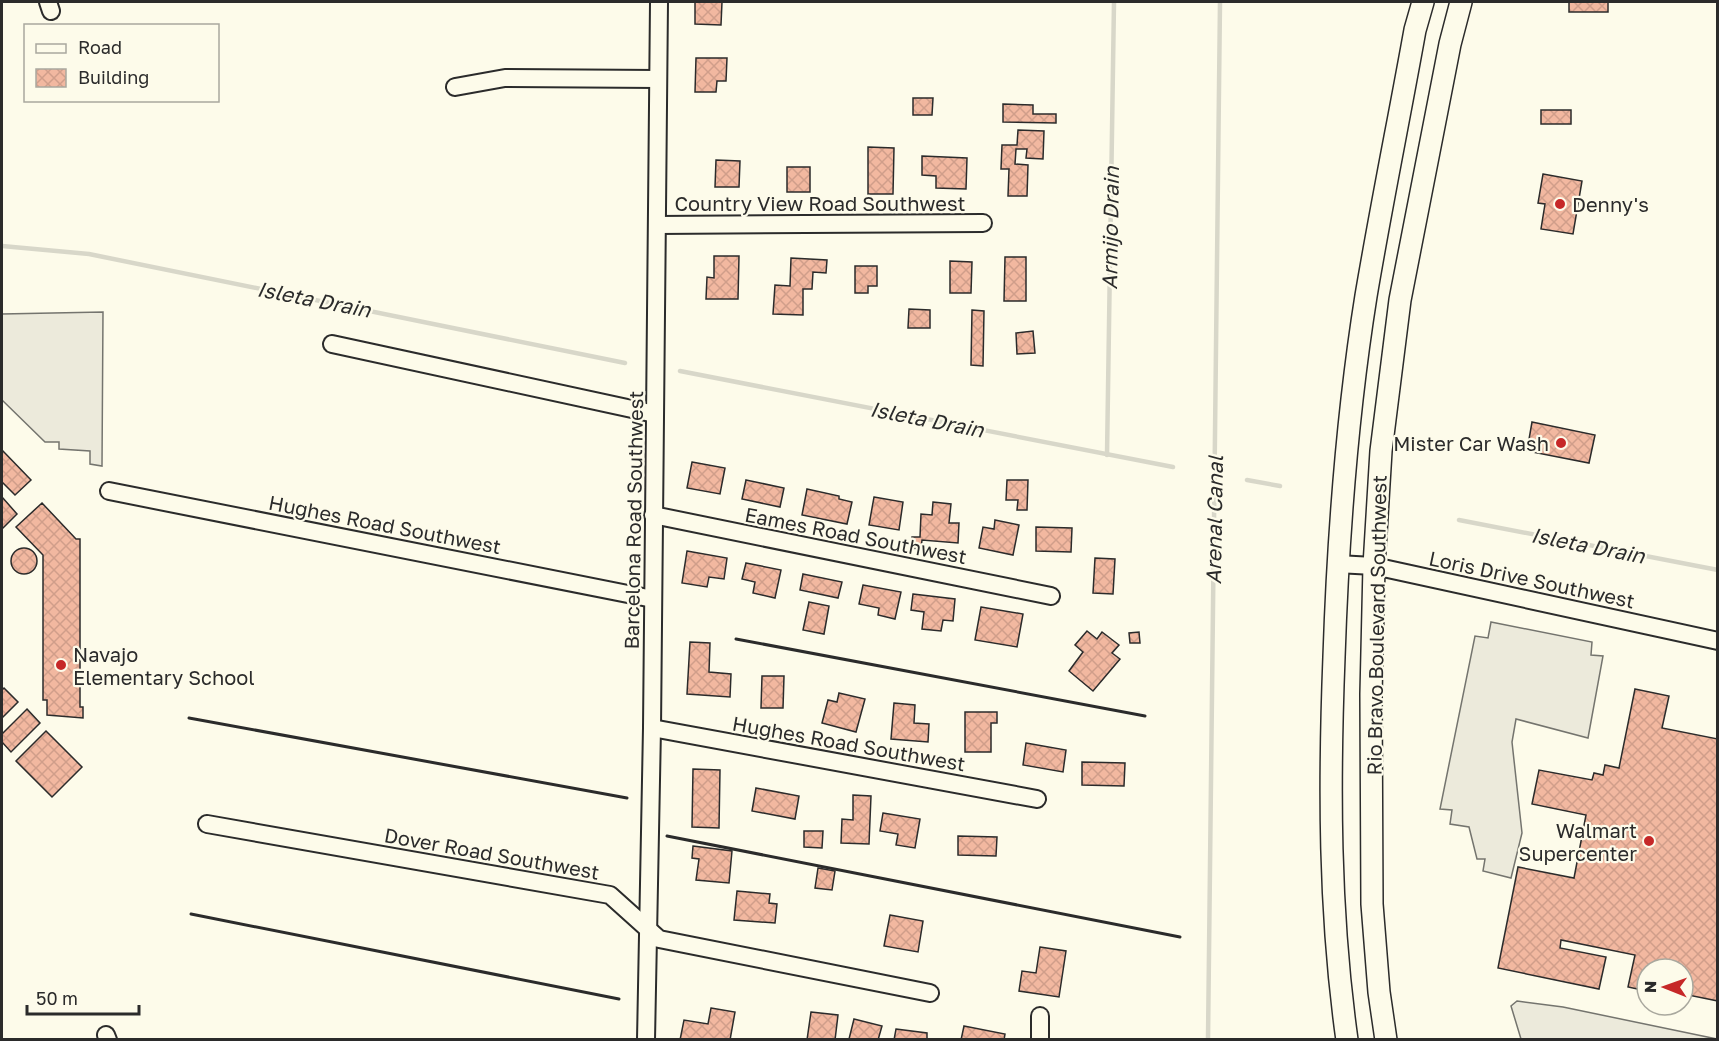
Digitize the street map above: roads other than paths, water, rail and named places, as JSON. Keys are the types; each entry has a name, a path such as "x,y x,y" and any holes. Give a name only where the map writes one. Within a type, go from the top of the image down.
{"main road":[{"name":"Rio Bravo Boulevard Southwest","path":"1347,1040 1333,909 1330,792 1337,564 1366,298 1415,30 1423,2"},
{"name":"Rio Bravo Boulevard Southwest","path":"1386,1040 1378,992 1372,904 1371,694 1374,566 1381,451 1400,300 1450,44 1461,2"}],"street":[{"name":"Barcelona Road Southwest","path":"646,1040 652,728 659,2"},
{"path":"455,87 505,78 658,79"},
{"name":"Country View Road Southwest","path":"657,225 983,223"},
{"path":"332,344 655,414"},
{"name":"Hughes Road Southwest","path":"109,491 653,599"},
{"name":"Eames Road Southwest","path":"653,515 1051,596"},
{"name":"Loris Drive Southwest","path":"1337,564 1374,566 1718,641"},
{"name":"Hughes Road Southwest","path":"652,728 1037,799"},
{"name":"Dover Road Southwest","path":"207,824 610,896 659,939 930,993"},
{"path":"1040,1016 1040,1040"}],"waterway":[{"name":"Armijo Drain","path":"1107,455 1114,2"},
{"name":"Arenal Canal","path":"1208,1040 1220,2"},
{"name":"Isleta Drain","path":"2,246 89,254 625,363"},
{"name":"Isleta Drain","path":"680,371 1173,467"},
{"name":"Isleta Drain","path":"1247,480 1280,486"},
{"name":"Isleta Drain","path":"1459,520 1718,570"}],"place":[{"name":"Denny's","path":"1560,204"},
{"name":"Mister Car Wash","path":"1561,443"},
{"name":"Navajo Elementary School","path":"61,665"},
{"name":"Walmart Supercenter","path":"1649,841"}]}
